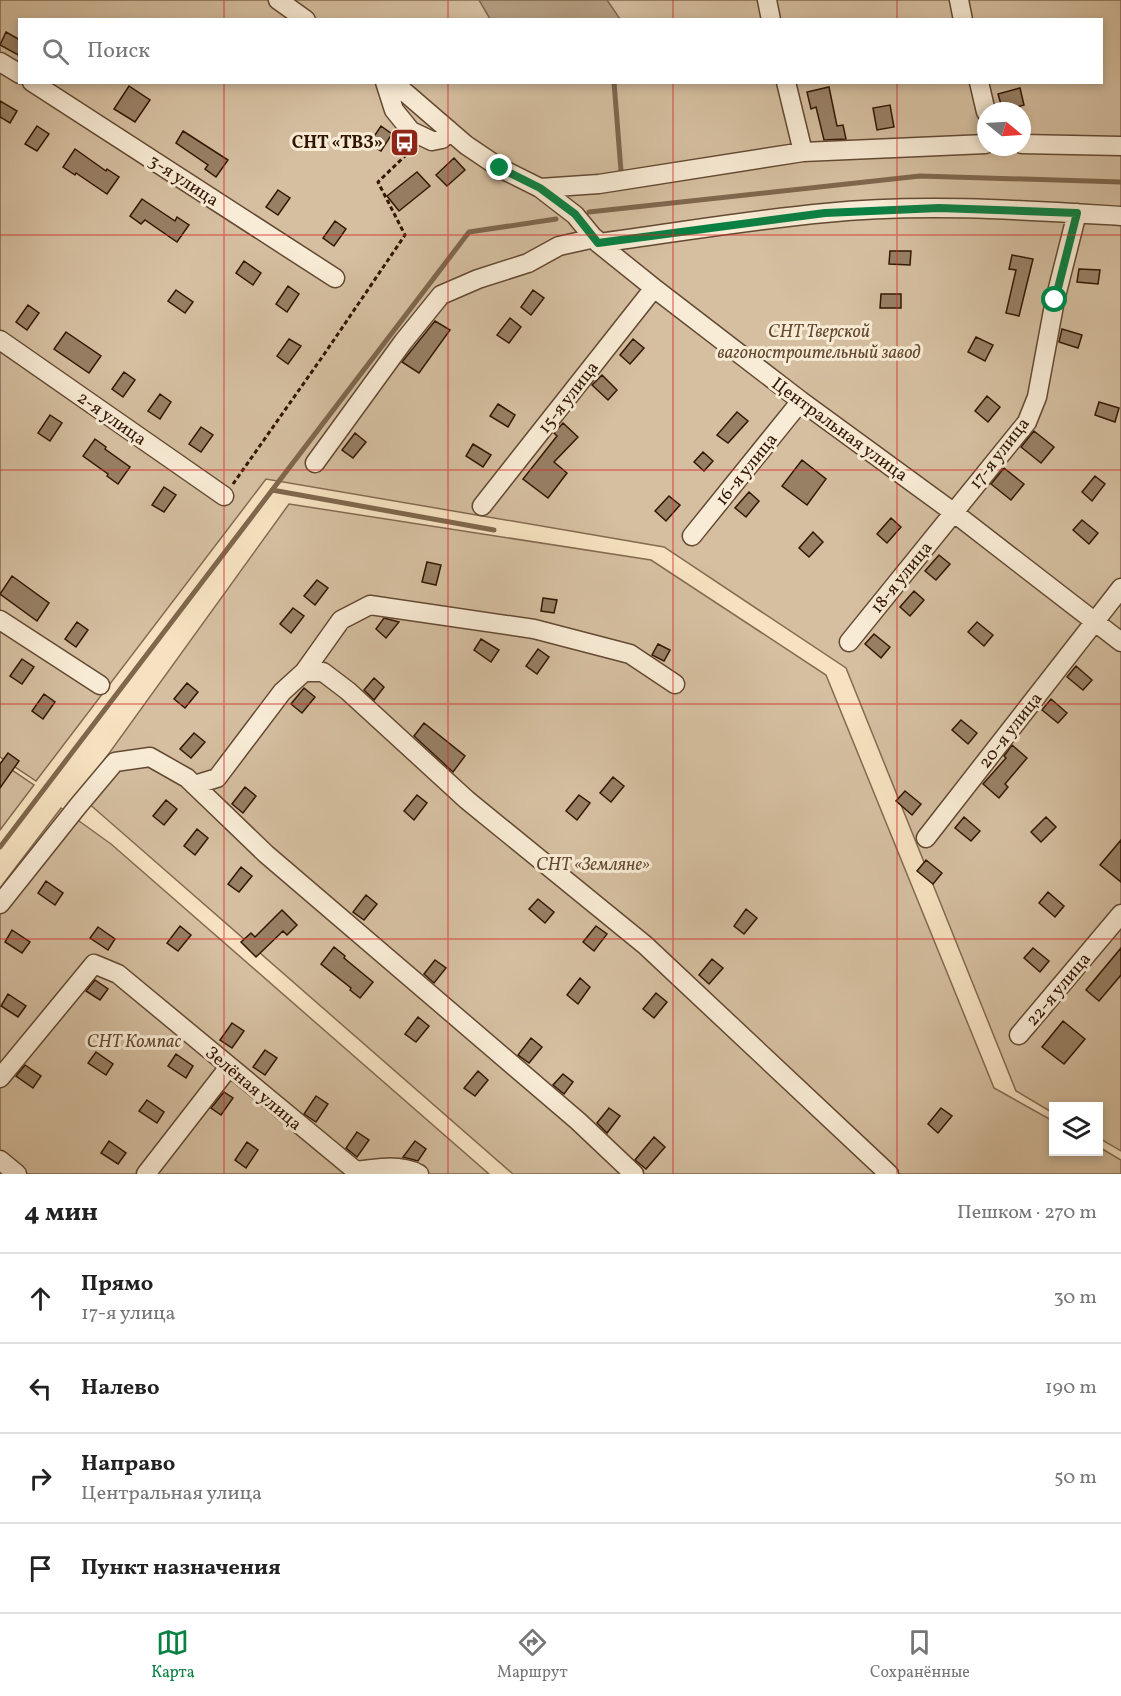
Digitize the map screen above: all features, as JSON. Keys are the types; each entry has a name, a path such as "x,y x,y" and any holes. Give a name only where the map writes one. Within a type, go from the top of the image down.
{"street":[{"path":"278,0 303,18"},
{"path":"767,0 771,18"},
{"path":"959,0 963,18"},
{"path":"0,62 18,73"},
{"name":"3-я улица","path":"35,84 335,278"},
{"path":"386,84 394,110 411,131 432,141 442,139 449,130"},
{"name":"Центральная улица","path":"395,84 466,145 500,168 540,188 575,214 596,241 654,288 801,402 953,512 1121,642"},
{"path":"786,84 803,152"},
{"path":"979,84 984,102"},
{"path":"540,188 599,184 803,152 977,144"},
{"path":"1031,144 1121,146"},
{"path":"315,463 403,342 441,295 478,279 528,264 559,246 825,213 939,208 1121,216"},
{"name":"17-я улица","path":"953,512 1027,422 1037,397 1055,300 1077,213"},
{"name":"15-я улица","path":"482,506 654,288"},
{"name":"2-я улица","path":"0,340 224,496"},
{"name":"16-я улица","path":"692,536 801,402"},
{"name":"18-я улица","path":"849,642 953,512"},
{"name":"20-я улица","path":"926,838 1121,588"},
{"path":"194,785 217,778 282,692 304,672 341,620 370,605 534,629 620,651 630,654 675,684"},
{"path":"0,620 100,685"},
{"path":"304,672 323,672 348,691 467,800 645,945 889,1174"},
{"path":"0,904 115,762 150,757 187,778 266,854 578,1121 634,1174"},
{"name":"22-я улица","path":"1019,1035 1121,914"},
{"name":"Зелёная улица","path":"0,1078 94,964 118,974 355,1173"},
{"path":"146,1174 229,1067"},
{"path":"0,1160 17,1174"},
{"path":"355,1173 377,1168 412,1170 419,1174"}],"path":[{"path":"224,496 405,235 378,182 407,154"}],"green space":[{"name":"СНТ Тверской вагоностроительный завод","path":"0,0 1121,0 1121,1151 1103,1140 1103,1102 1049,1102 1049,1111 1016,1091 846,668 664,547 266,479 36,781 0,757"},
{"name":"СНТ «Земляне»","path":"289,504 651,560 826,675 994,1088 1049,1119 1049,1156 1103,1156 1103,1149 1121,1160 1121,1174 513,1174 79,795"},
{"path":"0,762 34,785 0,830"},
{"name":"СНТ Компас","path":"61,808 111,844 489,1174 26,1174 0,1153 0,888"}],"shaded area":[{"path":"479,0 607,0 619,18 489,18"}],"building":[{"path":"6,32 18,39 18,55 0,45"},
{"path":"129,86 150,100 135,122 114,109"},
{"path":"829,87 837,126 843,125 846,139 824,140 816,107 811,109 807,92"},
{"path":"1020,88 1023,102 1000,102 998,94"},
{"path":"0,101 17,111 10,123 0,117"},
{"path":"890,105 894,127 877,130 873,108"},
{"path":"37,126 49,134 37,151 25,144"},
{"path":"381,126 392,134 381,151 369,144"},
{"path":"183,131 228,160 216,177 205,169 208,165 176,143"},
{"path":"75,149 106,171 107,169 119,177 107,194 63,167"},
{"path":"454,158 465,170 447,186 436,175"},
{"path":"417,172 430,186 399,211 387,196"},
{"path":"278,190 290,198 278,215 266,207"},
{"path":"142,199 175,221 177,217 189,225 177,242 145,220 141,224 130,216"},
{"path":"335,221 346,229 334,246 323,238"},
{"path":"890,251 911,251 910,265 889,264"},
{"path":"1012,255 1033,259 1019,316 1006,313 1016,270 1009,269"},
{"path":"244,261 261,273 253,285 236,273"},
{"path":"1079,269 1100,270 1098,284 1077,282"},
{"path":"288,286 299,294 287,312 276,304"},
{"path":"176,290 193,302 185,313 168,301"},
{"path":"533,290 544,298 531,315 521,307"},
{"path":"881,294 901,294 901,308 880,308"},
{"path":"28,305 39,313 27,330 16,322"},
{"path":"510,318 521,327 509,343 497,335"},
{"path":"435,321 450,330 419,373 402,362"},
{"path":"1062,329 1082,335 1078,348 1059,342"},
{"path":"66,332 101,356 89,373 54,349"},
{"path":"976,337 993,345 985,361 968,352"},
{"path":"289,339 301,346 288,364 277,356"},
{"path":"633,339 644,348 630,364 620,355"},
{"path":"124,372 135,380 123,397 112,389"},
{"path":"602,375 617,390 608,400 592,385"},
{"path":"160,394 171,402 160,419 148,411"},
{"path":"987,396 1000,407 988,422 975,411"},
{"path":"1099,402 1119,408 1115,422 1095,415"},
{"path":"498,404 515,415 508,427 490,416"},
{"path":"737,412 748,421 728,443 717,435"},
{"path":"50,415 62,423 50,441 38,433"},
{"path":"563,423 578,437 554,462 567,473 548,498 523,479 557,436 554,433"},
{"path":"201,427 213,435 201,452 189,444"},
{"path":"1034,431 1054,447 1041,463 1021,447"},
{"path":"355,433 366,442 353,458 342,450"},
{"path":"95,439 130,467 118,484 83,456"},
{"path":"473,444 491,455 483,467 466,456"},
{"path":"703,452 713,461 704,471 694,462"},
{"path":"802,460 826,479 807,505 782,486"},
{"path":"1004,468 1024,484 1011,500 991,484"},
{"path":"1095,476 1105,484 1092,501 1082,492"},
{"path":"164,487 176,495 164,512 152,505"},
{"path":"749,492 759,501 746,517 735,508"},
{"path":"669,496 680,505 666,521 655,511"},
{"path":"891,518 901,527 887,543 877,534"},
{"path":"1082,520 1098,533 1089,544 1073,530"},
{"path":"813,532 823,542 809,557 799,548"},
{"path":"939,555 950,564 936,580 925,571"},
{"path":"427,562 441,565 436,585 422,582"},
{"path":"12,576 49,603 37,621 0,594"},
{"path":"317,580 328,588 315,605 304,596"},
{"path":"914,591 924,600 910,616 900,607"},
{"path":"543,598 557,600 554,613 541,611"},
{"path":"293,608 304,616 291,633 280,624"},
{"path":"384,618 399,622 386,638 376,629"},
{"path":"77,622 88,630 76,647 65,639"},
{"path":"977,622 993,635 984,646 968,632"},
{"path":"874,634 890,647 881,658 865,644"},
{"path":"481,639 499,650 491,662 474,650"},
{"path":"658,644 670,650 664,661 652,655"},
{"path":"538,649 549,657 537,674 526,666"},
{"path":"22,659 34,667 22,684 10,676"},
{"path":"1076,666 1092,680 1083,690 1067,677"},
{"path":"374,678 384,687 374,700 364,690"},
{"path":"187,683 198,692 185,708 174,699"},
{"path":"304,688 315,697 302,713 291,704"},
{"path":"44,694 55,702 43,719 32,711"},
{"path":"1051,699 1067,713 1058,723 1042,710"},
{"path":"961,720 977,733 968,744 952,730"},
{"path":"424,723 465,756 453,772 414,736"},
{"path":"194,733 205,742 191,758 180,749"},
{"path":"1012,745 1027,758 1005,784 1008,787 999,798 983,784 1006,758 1004,756"},
{"path":"8,753 19,761 0,788 0,764"},
{"path":"613,777 624,786 611,802 600,793"},
{"path":"245,787 256,796 243,813 232,804"},
{"path":"905,791 921,804 912,815 896,801"},
{"path":"417,795 427,803 414,820 404,811"},
{"path":"579,795 590,803 577,820 566,811"},
{"path":"166,800 177,809 164,825 153,816"},
{"path":"964,817 980,831 971,841 955,828"},
{"path":"1046,817 1056,827 1041,842 1031,832"},
{"path":"197,829 208,838 195,855 184,846"},
{"path":"1121,840 1121,882 1100,865"},
{"path":"926,860 942,873 933,884 917,871"},
{"path":"241,867 252,876 239,892 228,884"},
{"path":"46,881 63,893 55,905 38,893"},
{"path":"1048,892 1064,906 1055,917 1039,903"},
{"path":"366,895 377,904 364,920 353,912"},
{"path":"538,899 554,912 545,923 529,909"},
{"path":"746,909 757,918 744,934 734,926"},
{"path":"282,910 297,925 287,935 283,931 256,957 241,942 251,933 255,937"},
{"path":"180,926 191,935 178,951 167,943"},
{"path":"596,926 607,934 594,951 583,942"},
{"path":"98,927 115,939 108,950 90,938"},
{"path":"12,930 30,942 22,953 5,942"},
{"path":"334,947 373,982 360,998 321,964"},
{"path":"1033,948 1049,961 1040,972 1024,958"},
{"path":"1121,948 1121,975 1099,1001 1086,990"},
{"path":"712,959 723,968 709,984 699,975"},
{"path":"435,960 446,968 434,983 424,974"},
{"path":"580,978 590,987 578,1004 567,995"},
{"path":"95,980 108,989 100,1000 86,991"},
{"path":"656,993 667,1002 654,1018 643,1009"},
{"path":"8,994 26,1006 18,1017 1,1006"},
{"path":"418,1017 429,1026 416,1042 405,1034"},
{"path":"1063,1021 1085,1039 1064,1064 1042,1047"},
{"path":"232,1023 244,1031 232,1048 220,1040"},
{"path":"531,1038 542,1047 529,1063 518,1055"},
{"path":"265,1050 277,1058 265,1075 253,1067"},
{"path":"96,1052 113,1064 106,1075 88,1063"},
{"path":"176,1054 193,1066 186,1078 168,1066"},
{"path":"25,1065 41,1076 33,1088 16,1076"},
{"path":"478,1071 488,1080 475,1096 464,1088"},
{"path":"563,1074 573,1082 564,1094 553,1085"},
{"path":"224,1092 233,1098 221,1115 211,1108"},
{"path":"316,1096 328,1104 316,1122 304,1114"},
{"path":"147,1100 164,1112 157,1123 139,1111"},
{"path":"609,1108 620,1116 607,1133 597,1123"},
{"path":"941,1108 952,1116 938,1133 928,1124"},
{"path":"357,1132 369,1140 357,1157 346,1148"},
{"path":"654,1137 665,1147 646,1169 635,1160"},
{"path":"109,1141 126,1153 118,1164 101,1153"},
{"path":"415,1141 426,1149 418,1161 403,1157"},
{"path":"247,1142 258,1150 246,1168 235,1160"}],"waterway":[{"path":"614,84 621,171"},
{"path":"589,212 920,176 1121,182"},
{"path":"0,847 469,232 556,219"},
{"path":"272,490 494,530"}],"place":[{"name":"СНТ «ТВЗ»","path":"404,142"}],"route":[{"path":"500,168 540,188 575,214 598,243 825,213 939,208 1077,213 1055,300"}]}
